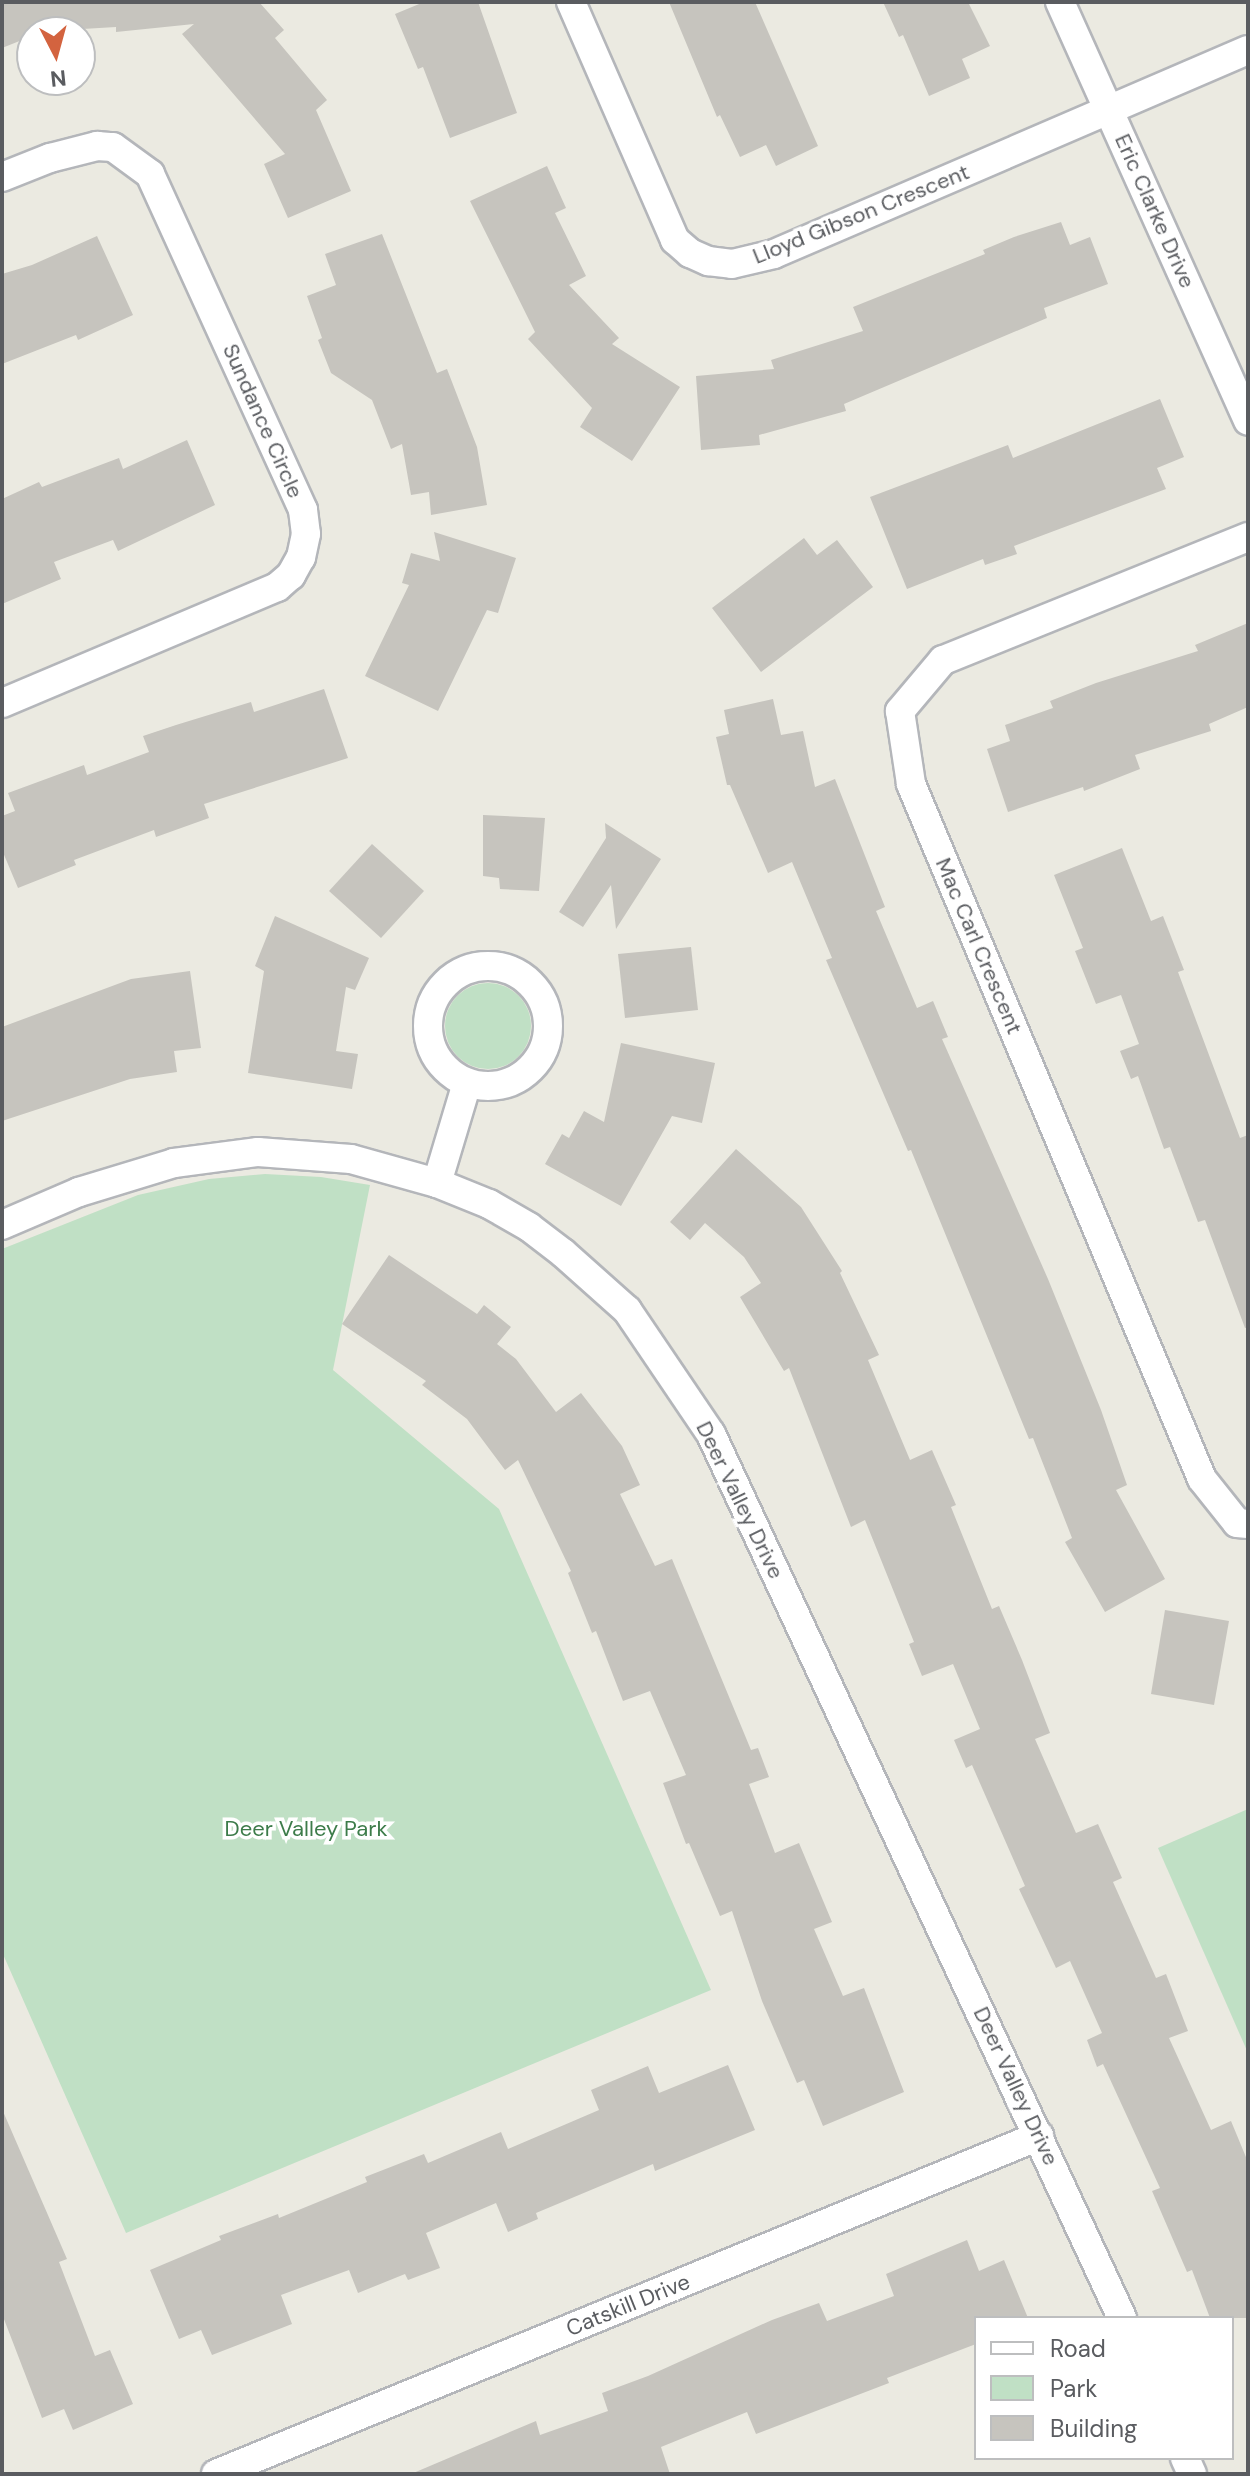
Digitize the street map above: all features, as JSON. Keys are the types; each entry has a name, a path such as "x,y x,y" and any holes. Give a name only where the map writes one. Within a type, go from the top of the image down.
{"street":[{"name":"Lloyd Gibson Crescent","path":"571,2 668,228 690,253 708,261 732,264 774,254 1248,50"},
{"name":"Eric Clarke Drive","path":"1060,2 1248,421"},
{"name":"Sundance Circle","path":"2,177 50,158 97,146 113,147 150,174 303,510 306,534 296,566 277,587 2,703"},
{"name":"Mac Carl Crescent","path":"1248,537 943,660 900,711 911,784 1202,1479 1237,1523 1248,1524"},
{"path":"492,966 511,971 527,981 540,997 547,1017 547,1037 540,1057 526,1073 508,1083 488,1087 467,1083 437,1060 427,1024 432,1005 441,988 473,968 492,966"},
{"path":"437,1183 467,1083"},
{"name":"Deer Valley Drive","path":"2,1225 79,1192 174,1163 258,1152 351,1159 437,1183 489,1204 529,1227 627,1310 711,1434 1121,2316"},
{"name":"Catskill Drive","path":"216,2474 1039,2136"}],"green space":[{"path":"488,983 505,986 519,995 528,1009 531,1026 528,1043 519,1057 505,1066 488,1069 471,1066 457,1057 448,1043 445,1026 448,1009 457,995 471,986"},
{"name":"Deer Valley Park","path":"265,1174 321,1177 370,1185 333,1370 499,1509 711,1990 126,2233 2,1952 2,1249 138,1195 209,1179"},
{"path":"1248,1809 1248,2053 1158,1848"}],"building":[{"path":"2,2 259,2 284,30 275,38 327,100 316,110 351,191 288,218 264,164 285,154 182,34 194,24 116,32 116,27 96,28 96,16 16,16 16,42 2,48"},
{"path":"424,2 478,2 517,113 450,138 423,67 418,69 395,14"},
{"path":"669,2 755,2 818,146 776,166 766,145 740,157 720,115 717,117"},
{"path":"883,2 968,2 990,46 962,59 970,78 929,96 903,35 899,37"},
{"path":"547,166 566,208 555,213 586,276 569,285 619,338 612,344 680,387 632,461 580,427 592,408 528,339 535,332 470,201"},
{"path":"1061,222 1070,245 1090,237 1108,284 1044,308 1047,318 844,404 846,411 759,435 760,445 701,450 696,376 774,369 771,360 863,331 853,307 985,254 983,250 1014,237"},
{"path":"382,234 437,373 447,369 477,447 487,505 431,515 429,492 411,495 402,444 391,449 372,400 331,373 318,340 322,338 307,296 336,285 325,254"},
{"path":"97,236 133,315 78,340 76,335 2,364 2,274 32,265"},
{"path":"1160,399 1184,457 1157,468 1166,489 1014,546 1017,554 985,565 983,559 907,589 870,497 1008,445 1013,458"},
{"path":"187,440 215,505 118,551 113,540 54,562 61,579 2,604 2,499 39,482 42,487 119,458 123,469"},
{"path":"434,532 516,558 498,613 487,610 438,711 365,676 409,585 402,583 411,553 440,561"},
{"path":"804,538 817,555 837,540 873,587 761,672 712,608"},
{"path":"1248,623 1248,707 1209,724 1211,731 1135,755 1140,769 1084,791 1083,787 1008,812 987,749 1010,741 1005,725 1053,708 1050,701 1096,683 1198,651 1195,645"},
{"path":"324,689 348,758 204,804 209,818 156,837 154,830 74,860 76,865 18,888 2,850 2,816 15,811 8,793 84,765 87,775 149,752 143,736 176,725 251,702 254,712"},
{"path":"773,699 781,735 803,731 815,787 835,779 885,907 876,911 917,1008 933,1001 948,1037 942,1039 1048,1279 1101,1410 1127,1485 1116,1490 1165,1579 1105,1612 1065,1542 1072,1538 1033,1438 1029,1439 911,1150 908,1151 826,960 832,958 792,862 768,873 730,785 727,785 716,737 729,734 724,710"},
{"path":"483,815 545,818 539,891 500,889 499,878 483,876"},
{"path":"605,823 661,859 616,929 611,885 583,927 559,912 606,838"},
{"path":"372,844 424,891 381,938 329,891"},
{"path":"1122,848 1151,921 1163,916 1184,970 1178,972 1240,1138 1248,1135 1248,1327 1245,1328 1205,1220 1198,1222 1170,1147 1164,1149 1138,1076 1131,1079 1120,1051 1139,1044 1121,995 1096,1004 1075,951 1083,948 1054,875"},
{"path":"275,916 369,958 355,990 346,987 336,1051 358,1054 352,1089 248,1073 264,971 255,966"},
{"path":"691,947 698,1010 625,1018 618,954"},
{"path":"190,971 201,1048 174,1051 177,1072 130,1079 2,1121 2,1027 131,979"},
{"path":"621,1043 715,1063 702,1123 672,1116 621,1206 545,1164 562,1134 569,1138 584,1111 604,1122"},
{"path":"736,1149 801,1207 842,1271 840,1273 879,1355 868,1360 910,1460 932,1450 956,1505 951,1507 992,1609 999,1606 1022,1660 1050,1733 1035,1739 1076,1833 1098,1824 1122,1878 1113,1882 1156,1978 1166,1974 1188,2031 1169,2038 1211,2130 1231,2121 1248,2162 1248,2318 1209,2316 1192,2270 1187,2272 1152,2191 1160,2188 1103,2064 1097,2067 1087,2040 1102,2033 1070,1961 1056,1968 1019,1889 1025,1886 972,1765 966,1768 954,1740 980,1729 953,1664 922,1676 909,1644 914,1642 865,1520 851,1527 789,1368 784,1371 740,1297 761,1283 744,1257 705,1223 690,1240 670,1222"},
{"path":"389,1255 477,1314 484,1305 511,1327 497,1344 516,1359 556,1412 581,1393 622,1446 640,1485 620,1494 655,1566 672,1559 751,1750 758,1748 769,1777 749,1784 775,1853 799,1843 832,1922 814,1929 843,1996 864,1988 904,2092 823,2126 804,2080 797,2083 762,2001 732,1911 720,1916 689,1843 686,1844 663,1783 686,1775 650,1691 623,1701 596,1631 592,1633 568,1573 571,1571 518,1460 505,1470 467,1419 422,1385 426,1381 342,1324"},
{"path":"1165,1610 1229,1621 1214,1705 1151,1694"},
{"path":"728,2065 755,2130 655,2171 653,2164 536,2213 538,2219 508,2232 496,2203 426,2233 440,2268 408,2280 405,2274 358,2293 349,2270 281,2295 292,2324 212,2355 201,2330 179,2339 150,2270 221,2240 219,2236 278,2214 279,2218 367,2182 365,2177 424,2154 428,2163 501,2132 508,2149 599,2110 591,2090 648,2066 659,2093"},
{"path":"2,2109 67,2259 59,2262 95,2356 110,2350 133,2404 73,2430 64,2409 42,2418 2,2314"},
{"path":"967,2240 979,2271 1004,2260 1027,2316 974,2316 974,2345 887,2378 889,2383 756,2434 747,2412 661,2447 670,2474 411,2474 536,2421 540,2435 608,2411 602,2393 648,2376 772,2320 819,2303 827,2321 894,2296 886,2274"}]}
